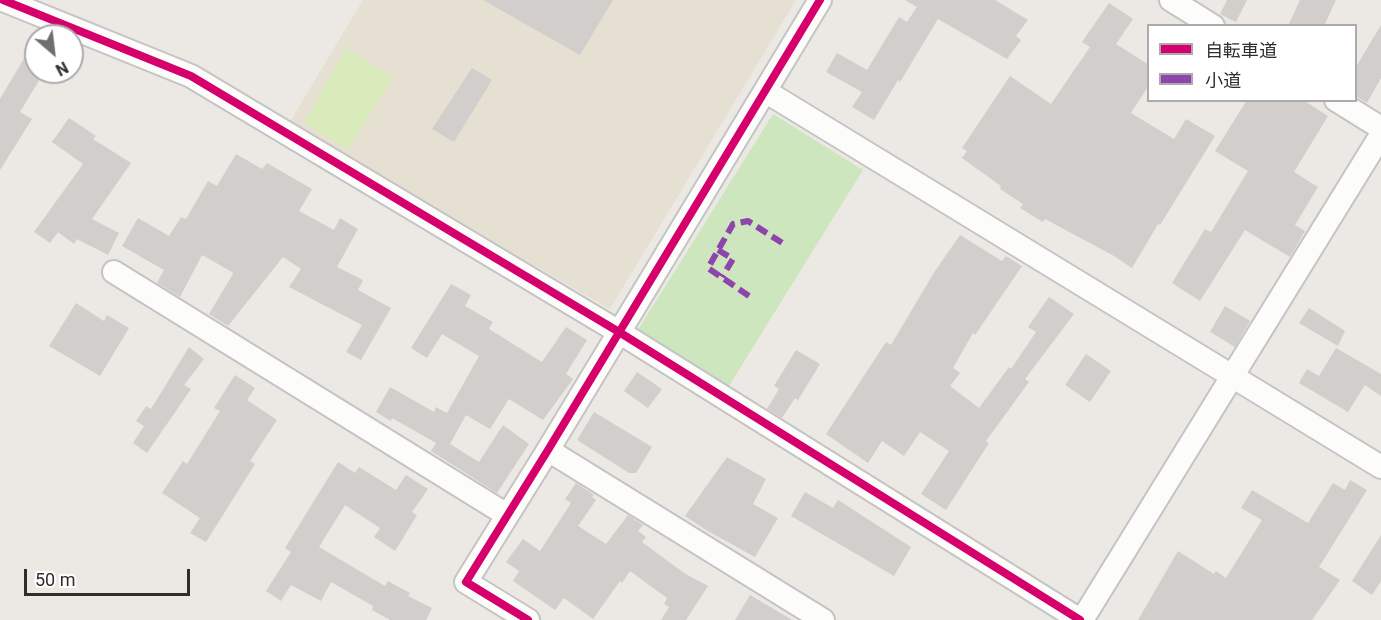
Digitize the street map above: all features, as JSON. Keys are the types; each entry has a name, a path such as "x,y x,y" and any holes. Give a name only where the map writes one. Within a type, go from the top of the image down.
{"street":[{"path":"3,0 191,76 619,332 1081,620 1381,135"},
{"path":"528,620 466,582 820,0"},
{"path":"1171,0 1210,24"},
{"path":"765,91 1381,467"},
{"path":"1339,102 1381,128"},
{"path":"114,272 507,515"},
{"path":"548,450 823,620"}],"shaded area":[{"path":"363,0 796,0 610,309 288,125"}],"green space":[{"path":"346,49 393,77 348,150 304,123"},
{"path":"773,114 863,170 727,389 636,333"}],"building":[{"path":"483,0 613,0 580,55"},
{"path":"905,0 995,0 1028,20 1016,36 1021,40 1007,59 938,19 874,120 852,107 862,92 826,72 837,53 867,70 899,17 907,22 917,7"},
{"path":"1227,0 1247,0 1236,22 1220,14"},
{"path":"1300,0 1336,0 1325,24 1289,24"},
{"path":"1109,3 1133,19 1116,44 1147,64 1147,88 1131,113 1174,139 1186,119 1215,136 1132,268 1045,219 1043,222 1020,208 1023,204 1000,189 1001,186 962,158 967,151 962,148 1010,76 1051,104 1090,47 1082,42"},
{"path":"1381,25 1381,78 1367,103 1357,97 1357,65"},
{"path":"24,58 24,84 37,84 20,112 32,119 0,170 0,99"},
{"path":"472,68 492,80 454,142 432,129"},
{"path":"1246,102 1306,102 1328,116 1294,172 1318,187 1295,225 1305,231 1290,257 1245,230 1200,301 1172,283 1205,229 1211,232 1248,171 1215,151"},
{"path":"69,118 96,136 93,139 131,163 92,219 119,233 108,255 77,239 74,244 58,232 50,243 34,232 83,164 52,142"},
{"path":"236,154 262,169 267,163 312,189 299,211 334,230 340,218 358,229 337,267 363,280 358,290 391,308 361,360 346,352 362,325 289,287 301,269 283,257 228,326 209,314 233,274 232,272 202,255 180,297 157,283 164,270 122,246 138,218 169,236 181,217 186,219 208,181 217,186"},
{"path":"960,235 1002,261 1006,256 1022,266 975,335 973,333 953,368 960,373 950,386 979,408 1009,367 1011,369 1036,332 1028,327 1049,297 1074,314 1025,379 1029,382 986,441 989,443 946,510 921,494 949,451 920,432 904,456 882,441 868,463 826,434 886,342 891,345 935,271"},
{"path":"451,284 471,295 465,306 493,322 489,329 542,362 566,327 587,340 566,374 573,379 543,420 509,399 490,429 466,415 450,444 479,462 503,425 529,444 497,493 431,451 436,443 392,418 391,421 376,412 390,387 434,412 436,407 447,413 479,356 442,334 427,358 411,348"},
{"path":"76,303 104,321 107,315 129,328 100,376 49,346"},
{"path":"1225,306 1250,321 1235,347 1210,332"},
{"path":"1309,308 1345,331 1338,346 1299,323"},
{"path":"189,347 204,359 184,385 191,389 147,453 133,443 144,426 136,421 146,406 151,409"},
{"path":"1336,348 1381,374 1381,396 1365,385 1348,412 1299,383 1307,369 1319,376"},
{"path":"796,350 820,364 798,400 795,398 782,418 767,409 779,389 774,386"},
{"path":"1086,354 1111,371 1090,402 1065,385"},
{"path":"637,372 662,389 648,408 624,391"},
{"path":"235,375 255,388 247,400 277,420 250,461 255,464 206,542 190,533 200,518 162,493 183,461 187,464 220,411 214,408"},
{"path":"594,412 652,447 636,473 629,473 577,440"},
{"path":"727,457 766,479 753,504 778,518 755,557 685,516"},
{"path":"338,462 355,473 359,467 396,490 406,475 428,489 412,512 417,515 395,551 374,537 380,528 345,505 319,547 385,586 388,581 410,593 408,596 432,608 426,620 390,620 372,610 373,606 331,582 321,601 291,585 281,601 266,591 291,552 285,548"},
{"path":"1350,480 1367,490 1319,567 1340,580 1312,620 1138,620 1178,551 1214,574 1216,571 1226,578 1262,520 1241,508 1252,490 1308,523 1333,483 1345,490"},
{"path":"576,483 594,495 592,497 596,500 578,526 606,544 628,515 643,525 638,531 646,537 642,542 684,573 708,586 686,620 661,620 669,607 664,604 667,598 630,571 622,583 620,581 593,619 564,598 555,610 513,581 519,571 506,562 523,539 540,551 571,503 565,499"},
{"path":"805,492 833,508 838,500 911,547 894,576 791,516"},
{"path":"1381,535 1381,581 1372,595 1352,581"},
{"path":"750,595 792,620 735,620"}],"marked path":[{"path":"749,296 708,268 733,224 748,221 787,246"},
{"path":"718,250 733,259 722,277"}],"cycle path":[{"path":"3,0 191,76 619,332 1080,620"},
{"path":"528,620 466,582 820,0"}]}
